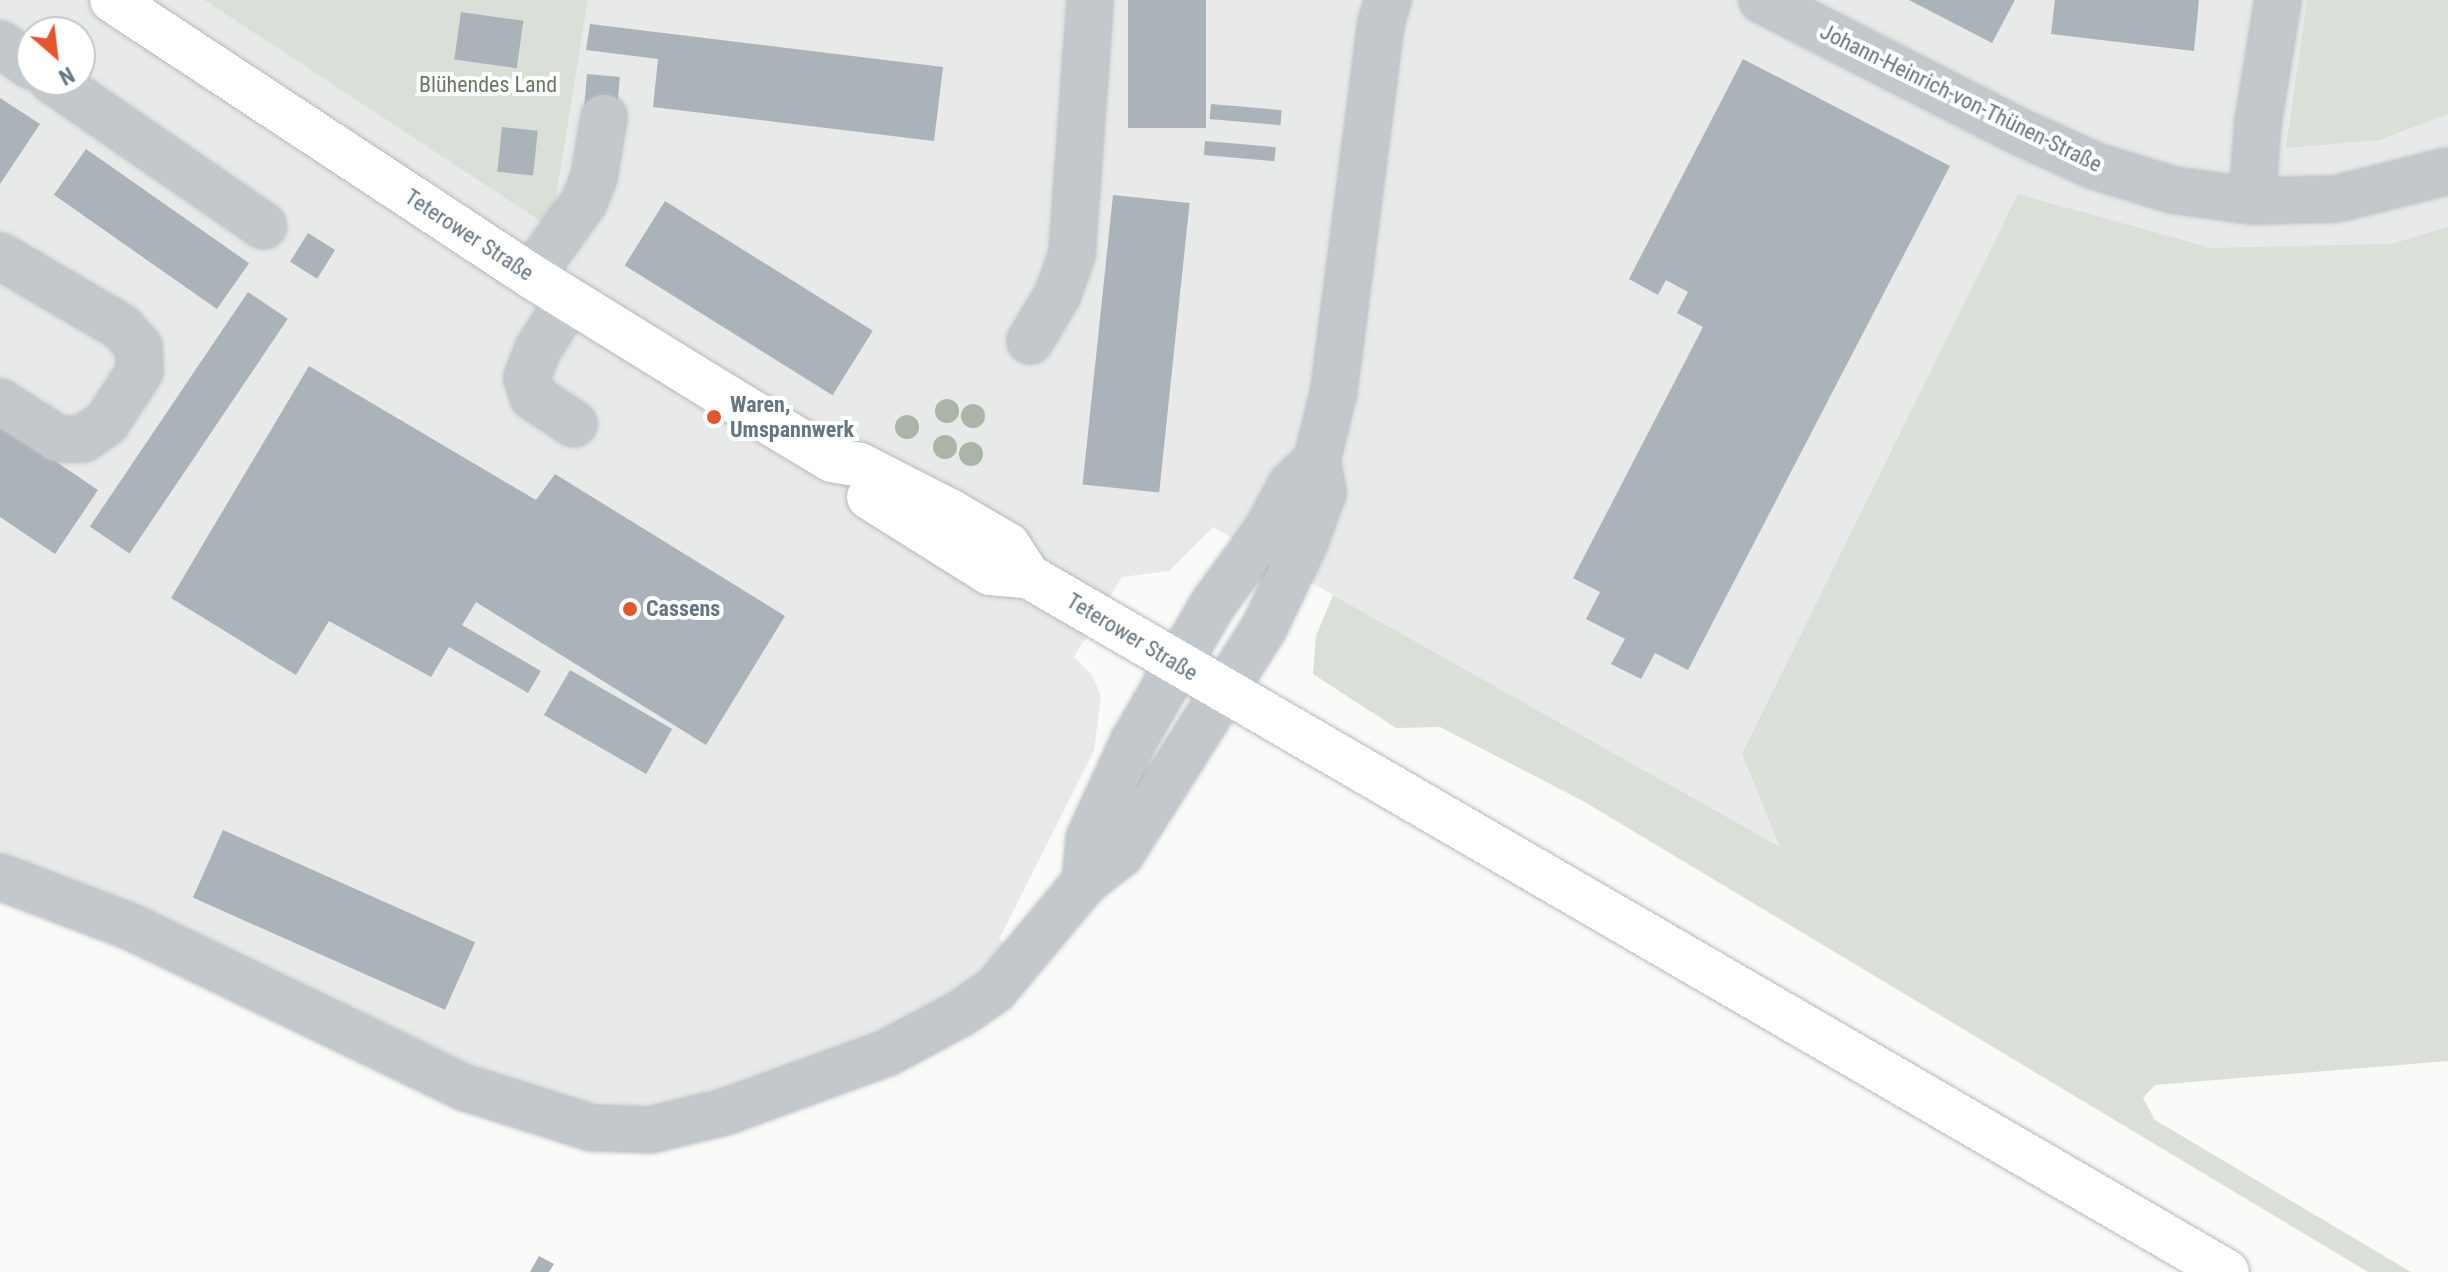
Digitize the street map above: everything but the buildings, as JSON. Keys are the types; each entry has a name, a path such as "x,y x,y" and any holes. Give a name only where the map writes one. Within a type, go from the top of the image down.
{"main road":[{"name":"Teterower Straße","path":"112,0 569,301 832,460 860,465 1008,545 1028,576 2227,1272"}],"street":[{"path":"1030,341 1058,294 1072,254 1090,0"},
{"path":"0,877 131,927 466,1088 558,1121 625,1131 725,1112 887,1053 995,990 1085,882 1121,854 1230,695 1304,544 1323,492 1317,460 1334,390 1381,23 1388,0"},
{"name":"Johann-Heinrich-von-Thünen-Straße","path":"1762,0 2095,166 2173,190 2252,201 2336,199 2448,171"},
{"path":"2252,201 2258,122 2278,0"},
{"path":"75,96 264,226"},
{"path":"531,276 584,202 594,177 604,117"},
{"path":"0,256 121,327 139,347 140,371 106,423 83,439 58,439 0,402"},
{"path":"569,301 538,349 527,378 533,397 574,424"},
{"path":"1085,882 1089,838 1133,742 1178,664 1291,485 1317,460"}],"shaded area":[{"path":"0,0 204,0 551,227 588,0 2448,0 2448,1036 2071,1012 1213,527 1169,571 1122,577 1074,657 1092,675 1101,696 1094,751 999,939 1010,947 989,968 931,1012 732,1097 603,1118 509,1081 167,923 0,858"}],"green space":[{"name":"Blühendes Land","path":"204,0 588,0 551,228"},
{"path":"2307,0 2448,0 2448,114 2379,140 2286,148"},
{"path":"2018,194 2211,248 2391,244 2448,227 2448,1061 2155,1085 2143,1098 2155,1120 2411,1272 2368,1272 1583,801 1440,727 1396,728 1313,674 1316,636 1333,595 1780,847 1742,754"}],"place":[{"name":"Waren, Umspannwerk","path":"714,417"},
{"name":"Cassens","path":"630,609"}]}
